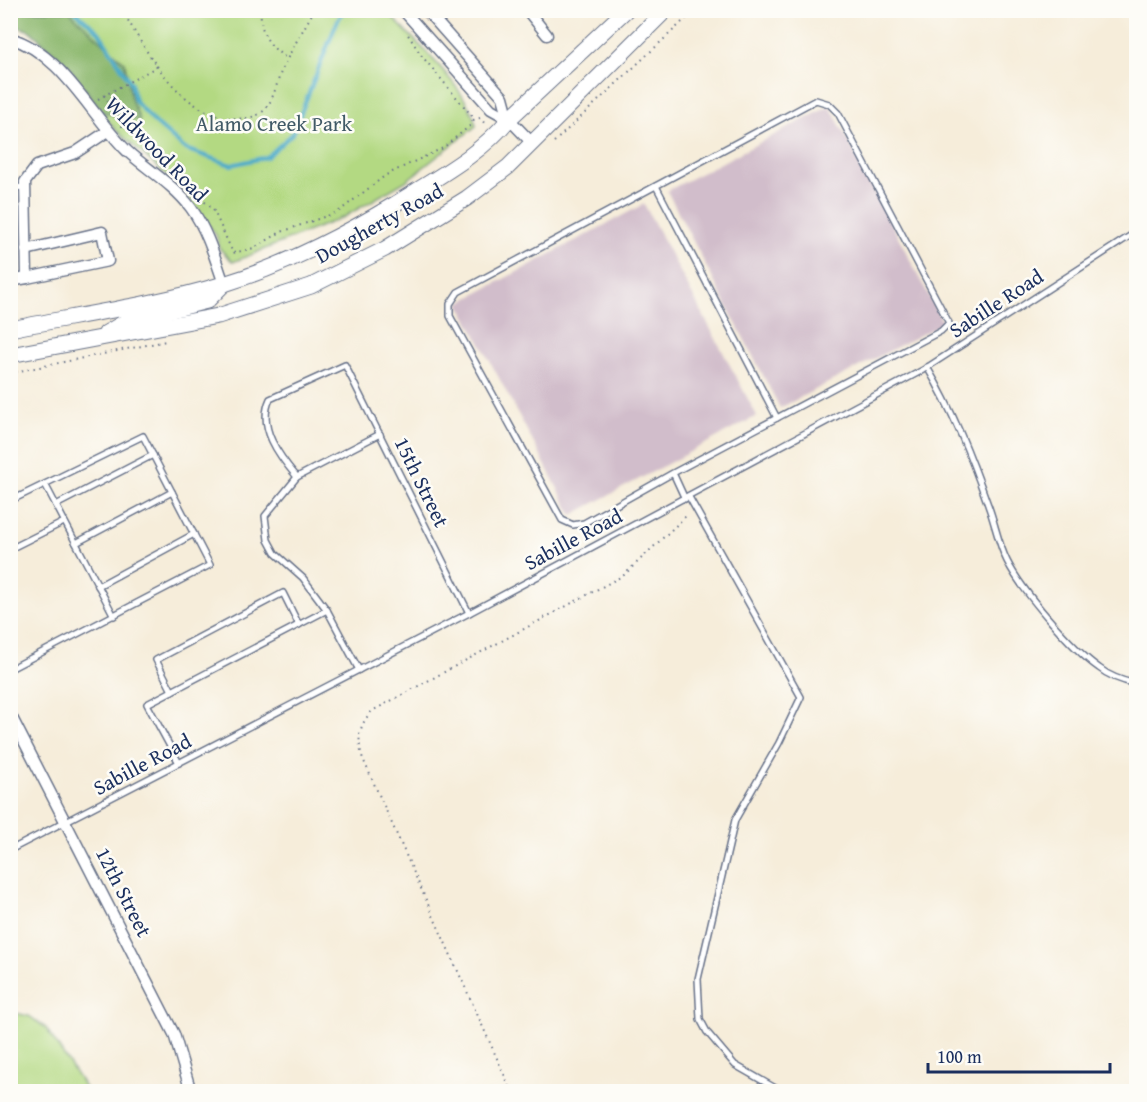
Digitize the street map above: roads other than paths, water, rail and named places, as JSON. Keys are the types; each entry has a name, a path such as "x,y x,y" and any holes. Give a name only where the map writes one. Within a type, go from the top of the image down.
{"main road":[{"name":"Dougherty Road","path":"10,329 224,284 295,257 370,221 451,170 493,138 509,119 626,10"},
{"name":"Dougherty Road","path":"10,355 218,316 311,286 386,249 458,204 508,167 666,10"},
{"path":"95,339 125,322 207,301 224,284"}],"street":[{"path":"403,10 491,109 509,119 532,143"},
{"path":"426,10 503,97 509,119"},
{"path":"527,10 547,35"},
{"name":"Wildwood Road","path":"10,38 36,50 57,68 108,131 177,192 192,209 207,238 224,284"},
{"path":"27,278 25,182 37,166 75,153 108,131"},
{"path":"10,281 108,261 102,232 26,250"},
{"name":"12th Street","path":"10,714 174,1034 191,1092"}],"lane":[{"path":"816,100 829,104 838,113 949,323 940,331 584,523 573,525 562,520 450,316 450,304 458,292 656,186 816,100"},
{"path":"656,186 777,418"},
{"path":"10,188 25,187"},
{"name":"Sabille Road","path":"10,850 469,613 927,367 1137,232"},
{"name":"15th Street","path":"297,477 271,441 264,412 270,399 345,365 469,613"},
{"path":"927,367 956,421 991,511 1000,547 1012,570 1050,618 1094,664 1115,678 1137,684"},
{"path":"359,670 327,610 303,578 274,553 268,540 265,516 297,477 380,434"},
{"path":"10,501 143,436 210,565 10,669"},
{"path":"56,505 153,455"},
{"path":"673,473 801,697 779,744 735,820 698,979 700,1019 707,1032 735,1065 782,1092"},
{"path":"45,484 114,616"},
{"path":"76,543 172,492"},
{"path":"10,549 64,522"},
{"path":"98,586 194,534"},
{"path":"172,691 156,660 284,593 299,625"},
{"path":"179,763 147,704 327,610"}],"waterway":[{"path":"74,10 99,32 131,83 135,101 153,121 185,149 231,165 267,157 293,133 337,22 344,10"}],"park label":[{"name":"Alamo Creek Park","path":"274,123"}]}
